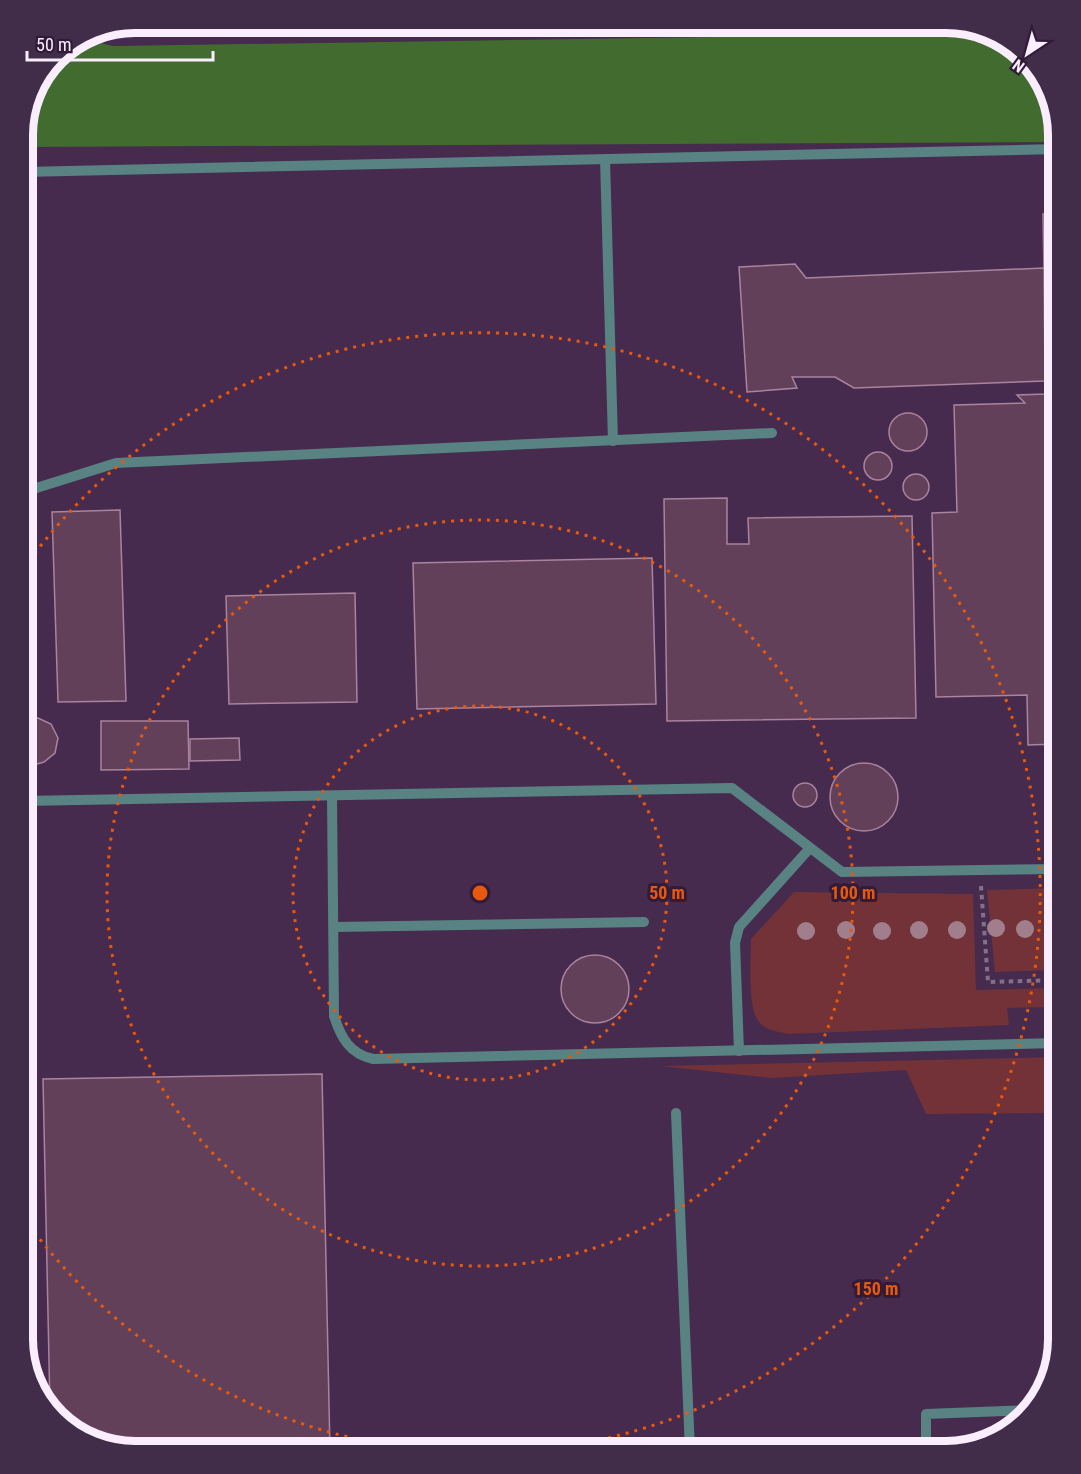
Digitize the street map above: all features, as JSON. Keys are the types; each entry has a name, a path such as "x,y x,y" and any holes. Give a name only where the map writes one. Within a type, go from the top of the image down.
{"lane":[{"path":"33,172 1048,149"},
{"path":"605,159 613,441"},
{"path":"33,489 116,463 772,433"},
{"path":"33,801 732,788 842,872 1048,869"},
{"path":"332,796 334,1016 341,1037 359,1056 385,1059 1048,1043"},
{"path":"739,1051 735,943 739,927 810,848"},
{"path":"334,927 644,922"},
{"path":"676,1113 690,1441"},
{"path":"926,1441 927,1414 1019,1410"}],"path":[{"path":"980,871 988,982 1048,980"}],"shaded area":[{"path":"134,33 956,33 113,46 95,42 115,35"},
{"path":"956,33 973,36 997,47 997,84 1034,84 1045,108 1048,142 33,147 36,108 50,78 78,50 95,42 113,46"},
{"path":"931,80 1048,131 1048,1340 1045,1366 1034,1390 1027,1401 1008,1420 973,1438 946,1441 128,1441 90,1431 78,1424 54,1401 36,1366 33,1340 33,128 38,103"},
{"path":"1048,888 1048,970 995,972 987,890"},
{"path":"794,892 973,894 976,990 1048,988 1048,1007 1007,1008 1009,1025 789,1034 777,1032 762,1025 755,1015 750,982 751,939"},
{"path":"1048,1057 1048,1113 926,1114 906,1070 772,1078 661,1066"}],"building":[{"path":"1043,214 1048,214 1048,744 1028,745 1027,695 936,697 932,513 957,512 954,405 1025,403 1017,395 1046,394"},
{"path":"795,264 806,278 1044,268 1045,381 854,388 835,377 792,377 797,388 747,392 739,267"},
{"path":"908,413 922,418 927,432 922,446 908,451 894,446 889,432 894,418"},
{"path":"878,452 888,456 892,466 888,476 878,480 868,476 864,466 868,456"},
{"path":"916,474 925,478 929,487 925,496 916,500 907,496 903,487 907,478"},
{"path":"727,498 727,544 749,544 748,518 912,516 916,718 667,721 664,499"},
{"path":"120,510 126,701 58,702 52,512"},
{"path":"652,558 656,704 417,709 413,563"},
{"path":"355,593 357,702 229,704 226,596"},
{"path":"33,718 51,724 58,738 55,753 44,762 33,763"},
{"path":"101,721 188,721 189,769 101,770"},
{"path":"239,738 240,760 190,761 190,739"},
{"path":"864,763 877,765 888,773 896,784 898,797 896,810 888,821 877,829 864,831 851,829 840,821 832,810 830,797 832,784 840,773 851,765"},
{"path":"805,783 814,786 817,795 814,804 805,807 796,804 793,795 796,786"},
{"path":"595,955 608,958 619,965 626,976 629,989 626,1002 619,1013 608,1020 595,1023 582,1020 571,1013 564,1002 561,989 564,976 571,965 582,958"},
{"path":"322,1074 330,1441 128,1441 90,1431 78,1424 54,1401 50,1394 43,1079"}]}
